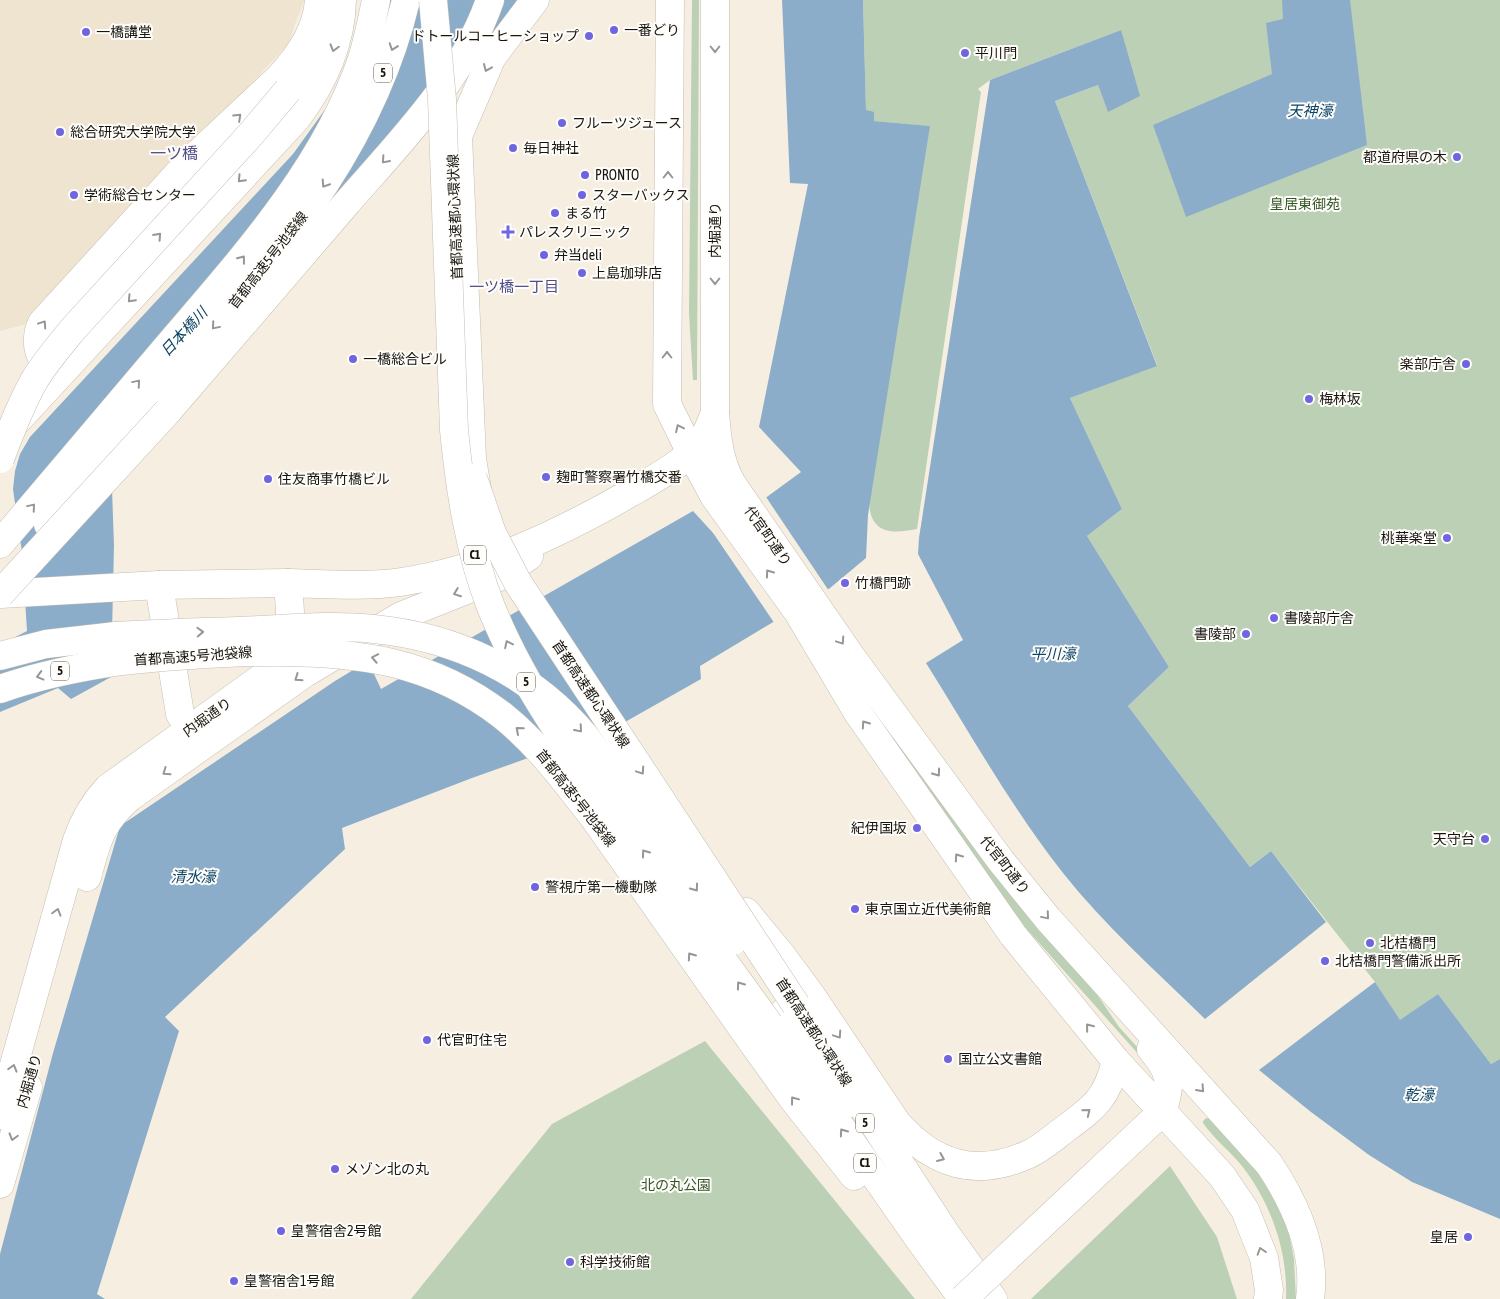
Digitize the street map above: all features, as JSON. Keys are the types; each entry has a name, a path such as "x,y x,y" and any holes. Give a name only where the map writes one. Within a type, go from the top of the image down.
{"main road":[{"path":"0,439 12,415 68,367 296,119 322,81 331,58 342,12 342,0"},
{"name":"首都高速5号池袋線","path":"0,544 227,277 286,201 331,130 350,89 362,58 376,0"},
{"name":"首都高速5号池袋線","path":"2,590 304,216 336,168 364,117 388,62 406,0"},
{"name":"首都高速都心環状線","path":"433,0 442,99 455,438 466,521 481,578 491,606 516,662 548,717 587,773 782,1015"},
{"name":"首都高速都心環状線","path":"452,0 451,96 461,388 466,444 472,474 492,533 518,583 690,843 782,1015"},
{"path":"2,590 168,411 417,123 458,65 477,32 490,0"},
{"path":"496,568 479,504 472,459 458,136 492,57 535,0"},
{"path":"670,0 667,404 691,453"},
{"name":"内堀通り","path":"0,1184 96,844 109,818 130,797 305,673 401,616 496,568 651,481 691,453 709,430 715,412 715,0"},
{"path":"68,367 56,368 49,365 40,355 36,340 42,324 187,164 280,77 300,54 317,11"},
{"path":"0,459 22,404 35,379 52,354 258,126 288,90 306,56 317,11"},
{"name":"代官町通り","path":"715,412 719,455 725,472 723,490"},
{"name":"代官町通り","path":"691,453 723,490 806,607 850,655 994,851 1048,918 1269,1164 1295,1207 1304,1235 1310,1263 1310,1299"},
{"name":"内堀通り","path":"0,1115 83,823 90,810 108,788 260,680 280,661 290,639 288,583 362,585 401,582 438,574 496,568"},
{"path":"2,590 288,583"},
{"path":"159,585 180,714 190,728"},
{"name":"代官町通り","path":"806,607 858,713 1014,935 1116,1061 1222,1176 1245,1210 1264,1258 1269,1290 1268,1299"},
{"name":"首都高速5号池袋線","path":"0,656 46,644 116,636 348,628 400,632 427,638 486,660 522,679 565,714 584,735 782,1015 993,1299"},
{"name":"首都高速5号池袋線","path":"0,689 46,674 122,661 209,653 302,651 360,656 404,665 447,681 466,691 504,717 525,736 554,766 594,818 782,1015 841,1161 962,1299"},
{"path":"981,889 979,873 984,859 994,851"},
{"path":"962,1299 1163,1111 1169,1087 1168,1074 1163,1063 1135,1030 1103,979"},
{"path":"782,1015 897,1123 910,1139 933,1154 958,1164 975,1166 994,1165 1028,1154 1044,1145 1100,1100 1112,1078 1116,1061"}],"shaded area":[{"name":"学術総合センター","path":"0,0 305,0 289,43 30,323 0,331"}],"green space":[{"path":"692,0 699,0 697,380 693,380 689,313"},
{"name":"皇居東御苑","path":"863,0 1500,0 1500,1059 1491,1064 1438,994 1400,1021 1375,982 1271,851 1250,867 1128,706 1169,667 1087,536 1122,509 1070,398 1157,365 1055,101 1098,85 1108,111 1121,30 990,80 978,89 981,92 917,529 884,530 874,521 869,503 928,126 874,121 866,111"},
{"path":"893,736 1096,993 1119,1027 1159,1071 1157,1075 1024,926 893,740"},
{"name":"北の丸公園","path":"705,1041 915,1299 411,1299 552,1124"},
{"path":"1206,1118 1210,1119 1260,1173 1268,1185 1288,1228 1294,1259 1296,1299 1286,1299 1286,1281 1281,1246 1269,1212 1252,1180 1242,1166 1203,1123"},
{"path":"1170,1166 1217,1237 1237,1299 1031,1299"}],"water":[{"name":"日本橋川","path":"369,0 521,0 112,489 114,545 111,677 71,699 58,688 0,712 0,645 27,631 22,552 13,489 15,471 20,454 30,437 293,154 342,86"},
{"name":"清水濠","path":"782,0 863,0 866,110 874,112 874,121 930,126 868,515 866,558 830,588 700,666 701,679 618,726 472,778 342,828 345,849 165,1017 179,1031 97,1294 105,1299 0,1299 0,1254 53,1053 120,826 335,681 368,661 381,689 693,511 715,535 801,472 759,427 808,184 790,183"},
{"name":"天神濠","path":"1282,0 1350,0 1367,145 1186,217 1153,125 1272,74 1266,23 1283,19"},
{"name":"平川濠","path":"1121,30 1140,96 1108,112 1098,85 1055,101 1157,366 1070,398 1122,509 1087,536 1169,667 1128,706 1250,867 1271,851 1326,922 1205,1019 1096,912 1063,873 1008,796 926,663 963,640 918,554 990,80"},
{"name":"乾濠","path":"1375,982 1400,1020 1438,994 1491,1064 1500,1059 1500,1219 1412,1182 1369,1155 1259,1070"}],"pier":[{"path":"764,494 829,591 775,624 705,521 715,532"}],"place":[{"name":"一番どり","path":"614,30"},
{"name":"一橋講堂","path":"86,32"},
{"name":"ドトールコーヒーショップ","path":"589,36"},
{"name":"平川門","path":"965,53"},
{"name":"フルーツジュース","path":"562,123"},
{"name":"総合研究大学院大学","path":"60,132"},
{"name":"毎日神社","path":"513,148"},
{"name":"都道府県の木","path":"1457,157"},
{"name":"PRONTO","path":"585,175"},
{"name":"学術総合センター","path":"74,195"},
{"name":"スターバックス","path":"582,195"},
{"name":"まる竹","path":"555,213"},
{"name":"パレスクリニック","path":"508,232"},
{"name":"弁当deli","path":"544,255"},
{"name":"上島珈琲店","path":"582,273"},
{"name":"一橋総合ビル","path":"353,359"},
{"name":"楽部庁舎","path":"1466,364"},
{"name":"梅林坂","path":"1309,399"},
{"name":"麹町警察署竹橋交番","path":"546,477"},
{"name":"住友商事竹橋ビル","path":"268,479"},
{"name":"桃華楽堂","path":"1447,538"},
{"name":"竹橋門跡","path":"845,583"},
{"name":"書陵部庁舎","path":"1274,618"},
{"name":"書陵部","path":"1246,634"},
{"name":"紀伊国坂","path":"917,828"},
{"name":"天守台","path":"1485,839"},
{"name":"警視庁第一機動隊","path":"535,887"},
{"name":"東京国立近代美術館","path":"855,909"},
{"name":"北桔橋門","path":"1370,943"},
{"name":"北桔橋門警備派出所","path":"1325,961"},
{"name":"代官町住宅","path":"427,1040"},
{"name":"国立公文書館","path":"948,1059"},
{"name":"メゾン北の丸","path":"335,1169"},
{"name":"皇警宿舎2号館","path":"281,1231"},
{"name":"皇居","path":"1468,1237"},
{"name":"科学技術館","path":"570,1262"},
{"name":"皇警宿舎1号館","path":"234,1281"}],"district":[{"name":"一ツ橋","path":"174,153"},
{"name":"一ツ橋一丁目","path":"514,287"}]}
